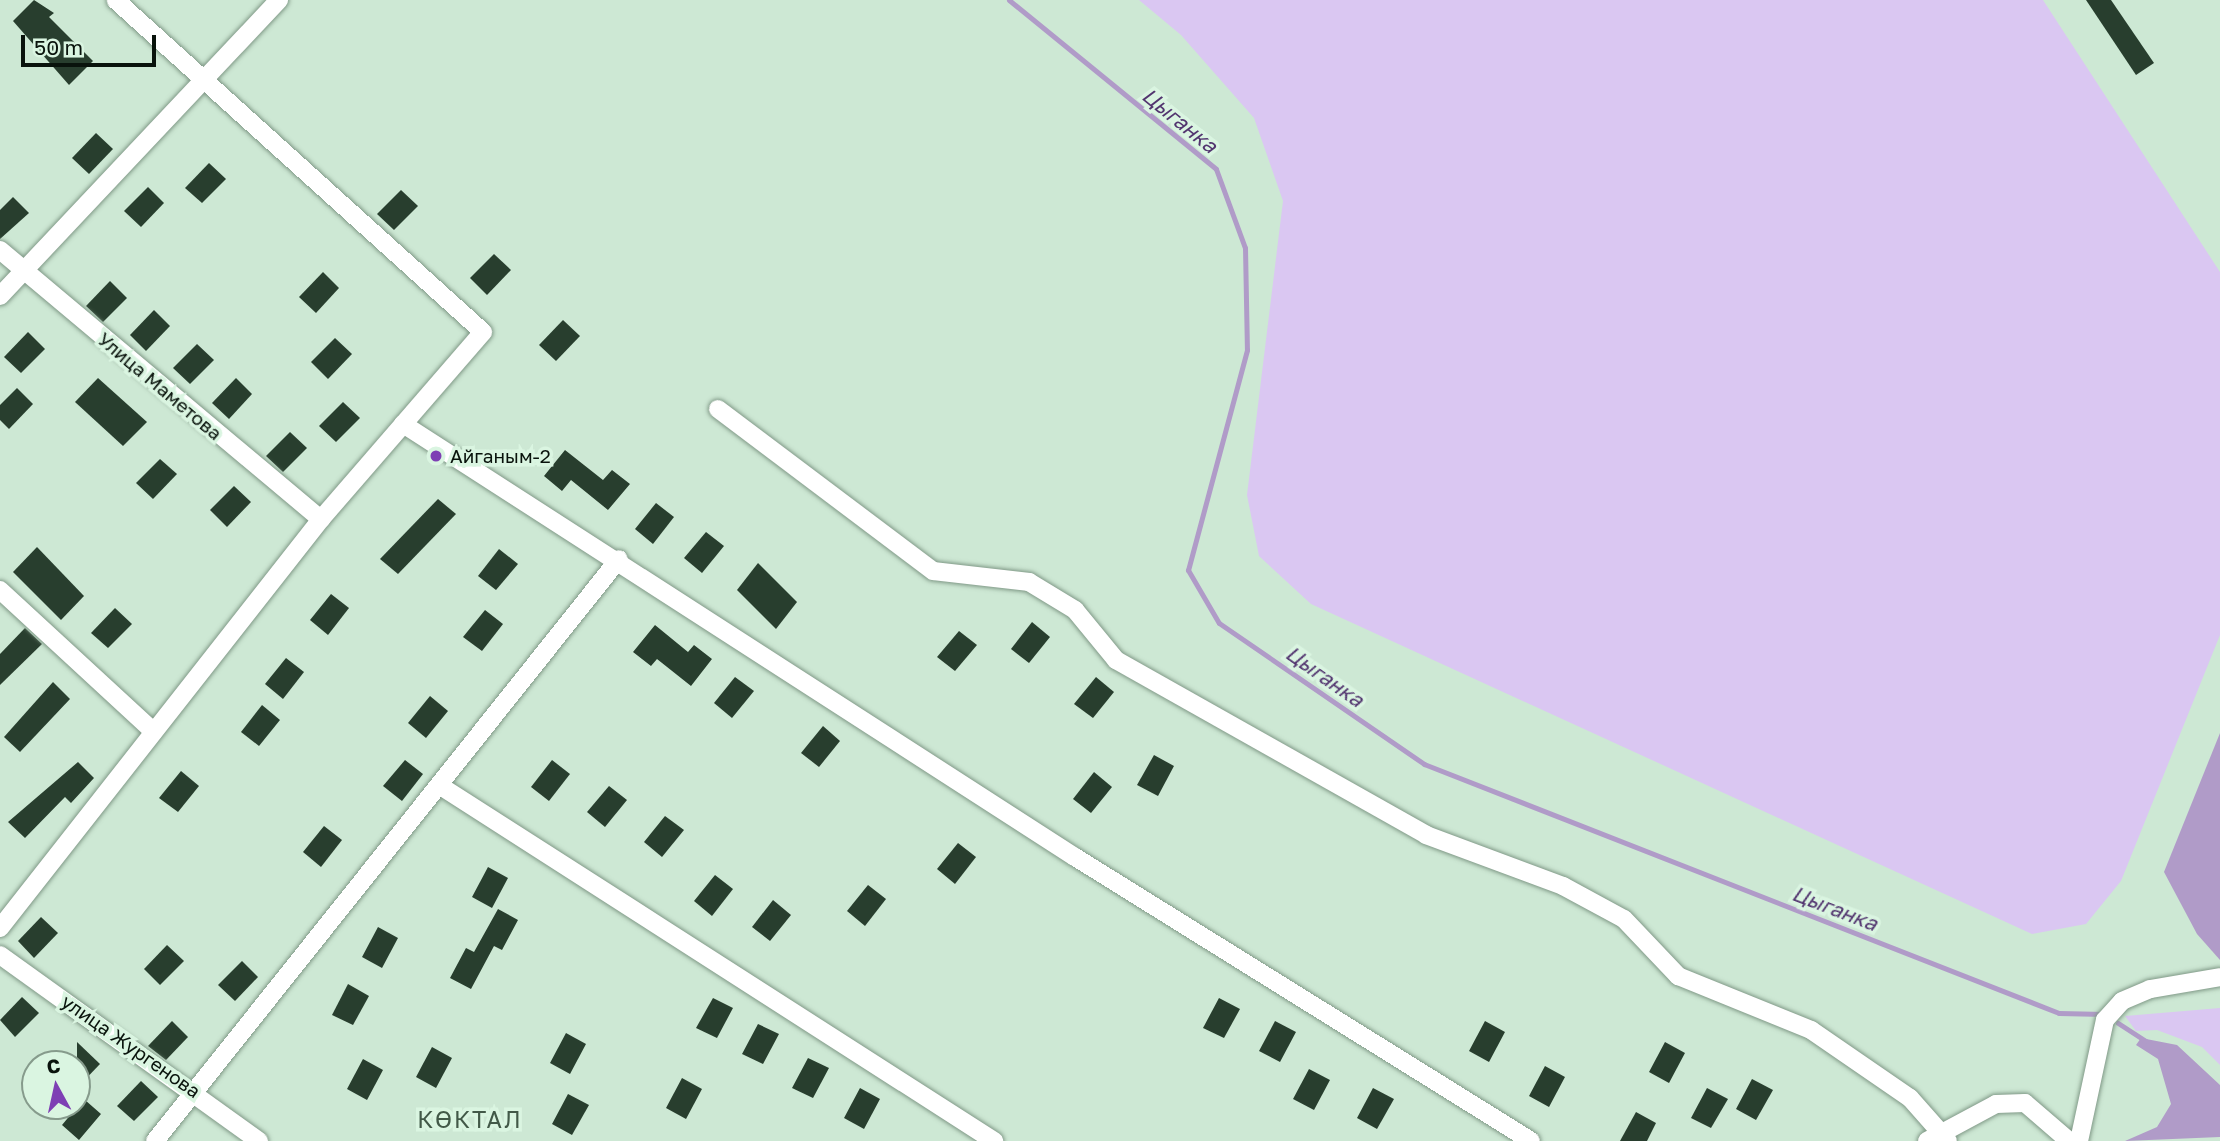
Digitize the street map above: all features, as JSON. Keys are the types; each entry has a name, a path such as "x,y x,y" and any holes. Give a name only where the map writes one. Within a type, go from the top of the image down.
{"street":[{"path":"0,928 321,519 482,332 116,0"},
{"path":"0,296 202,78 279,0"},
{"name":"Улица Маметова","path":"0,250 24,273 321,519"},
{"path":"718,409 933,571 1029,582 1075,610 1116,660 1426,835 1563,886 1624,919 1678,976 1811,1030 1910,1098 1946,1136"},
{"path":"403,424 619,559 1075,858 1531,1141"},
{"path":"155,1141 442,787 619,559"},
{"path":"0,590 153,732"},
{"path":"442,787 994,1141"},
{"name":"улица Жургенова","path":"0,955 194,1090 259,1141"},
{"path":"2079,1141 2105,1020 2122,1002 2150,989 2220,977"},
{"path":"1927,1141 1946,1136 1996,1104 2025,1102 2069,1141"}],"shaded area":[{"path":"1139,0 2043,0 2220,272 2220,635 2121,881 2086,924 2032,934 1311,604 1259,556 1247,495 1283,201 1254,118 1181,35"},
{"path":"2220,733 2220,960 2197,934 2164,872"},
{"path":"2220,1008 2220,1065 2202,1047 2157,1030 2136,1031 2125,1016"},
{"path":"2141,1038 2177,1045 2220,1085 2220,1137 2125,1141 2157,1127 2171,1104 2158,1059 2136,1045"}],"building":[{"path":"34,0 54,13 49,17 93,61 69,85 13,21"},
{"path":"2086,0 2111,0 2154,63 2136,75"},
{"path":"96,133 113,149 89,174 72,158"},
{"path":"209,163 226,179 202,203 185,188"},
{"path":"148,187 164,203 141,227 124,211"},
{"path":"401,190 418,206 394,230 377,214"},
{"path":"13,197 29,213 0,239 0,210"},
{"path":"494,254 511,270 487,295 470,278"},
{"path":"323,272 339,288 316,313 299,297"},
{"path":"110,281 127,298 103,322 86,306"},
{"path":"154,310 170,326 146,351 130,335"},
{"path":"563,320 580,336 556,361 539,345"},
{"path":"28,332 45,349 21,373 4,357"},
{"path":"335,338 352,354 328,379 311,362"},
{"path":"197,344 214,360 190,384 173,368"},
{"path":"98,378 147,422 123,446 75,402"},
{"path":"236,378 252,394 229,419 212,403"},
{"path":"17,388 33,404 9,429 0,420 0,405"},
{"path":"343,402 360,418 336,442 319,426"},
{"path":"290,432 307,448 283,472 266,456"},
{"path":"565,450 603,480 612,470 630,484 608,510 571,480 562,491 544,476"},
{"path":"160,459 177,474 153,499 136,483"},
{"path":"234,486 251,502 227,527 210,510"},
{"path":"438,499 456,514 398,574 380,559"},
{"path":"656,503 674,517 653,544 635,529"},
{"path":"706,532 724,546 702,573 684,558"},
{"path":"37,547 84,596 61,620 13,572"},
{"path":"499,549 518,564 496,590 478,576"},
{"path":"758,563 797,602 776,629 737,590"},
{"path":"331,594 349,608 328,635 310,620"},
{"path":"115,608 132,624 108,648 91,633"},
{"path":"485,610 503,624 482,651 463,637"},
{"path":"1032,622 1050,637 1029,663 1011,649"},
{"path":"655,625 688,652 694,645 712,659 691,686 657,659 651,666 633,652"},
{"path":"25,628 42,644 0,685 0,654"},
{"path":"959,631 977,645 955,671 937,657"},
{"path":"286,658 304,672 283,699 265,684"},
{"path":"735,677 754,691 732,718 714,703"},
{"path":"1096,677 1114,692 1093,718 1074,704"},
{"path":"53,682 70,699 20,752 4,737"},
{"path":"430,696 448,711 426,738 408,723"},
{"path":"262,705 280,720 259,746 241,732"},
{"path":"823,726 840,741 819,767 801,753"},
{"path":"1154,755 1174,766 1158,796 1137,785"},
{"path":"405,760 423,774 402,801 383,786"},
{"path":"552,760 570,774 549,801 531,787"},
{"path":"78,762 94,778 71,803 65,797 25,838 8,822"},
{"path":"181,771 199,786 178,812 159,798"},
{"path":"1094,772 1112,787 1091,813 1073,799"},
{"path":"609,786 627,800 605,827 587,812"},
{"path":"665,816 684,830 662,857 644,842"},
{"path":"324,826 342,840 321,867 303,852"},
{"path":"958,843 976,857 955,884 937,869"},
{"path":"488,867 508,878 492,908 472,897"},
{"path":"715,875 733,889 712,916 694,901"},
{"path":"868,885 886,899 865,926 847,911"},
{"path":"773,900 791,915 770,941 752,927"},
{"path":"498,909 518,920 502,950 494,946 471,989 450,978 466,948 474,952"},
{"path":"41,917 58,933 34,958 18,941"},
{"path":"378,927 398,938 382,968 362,957"},
{"path":"167,945 184,961 160,985 144,969"},
{"path":"242,961 258,977 235,1001 218,985"},
{"path":"348,984 369,996 353,1025 332,1015"},
{"path":"22,997 39,1013 15,1037 0,1020"},
{"path":"713,998 733,1008 717,1038 696,1028"},
{"path":"1219,998 1240,1009 1224,1038 1203,1028"},
{"path":"172,1021 188,1037 166,1060 148,1046"},
{"path":"1275,1021 1296,1032 1280,1062 1259,1051"},
{"path":"1485,1021 1505,1032 1489,1062 1469,1051"},
{"path":"758,1024 779,1034 763,1064 742,1054"},
{"path":"566,1033 586,1044 570,1074 550,1063"},
{"path":"77,1042 85,1050 77,1050"},
{"path":"1665,1042 1685,1053 1669,1083 1649,1072"},
{"path":"432,1047 452,1058 436,1088 416,1077"},
{"path":"91,1055 100,1064 91,1073"},
{"path":"808,1058 829,1068 813,1098 792,1088"},
{"path":"363,1059 383,1070 367,1100 347,1089"},
{"path":"1545,1066 1565,1077 1549,1107 1529,1096"},
{"path":"1309,1069 1330,1080 1314,1110 1293,1099"},
{"path":"682,1078 702,1089 686,1119 666,1108"},
{"path":"1752,1079 1773,1090 1756,1120 1736,1109"},
{"path":"141,1081 158,1097 134,1121 117,1106"},
{"path":"860,1088 880,1099 864,1129 844,1118"},
{"path":"1373,1088 1394,1099 1377,1129 1357,1118"},
{"path":"1707,1088 1728,1099 1711,1128 1691,1118"},
{"path":"568,1094 589,1105 572,1135 552,1124"},
{"path":"91,1105 101,1114 79,1140 62,1125 66,1120 91,1120"},
{"path":"1636,1112 1656,1123 1647,1141 1620,1141"}],"waterway":[{"name":"Цыганка","path":"1009,0 1216,169 1245,248 1247,350 1188,570 1219,623 1424,764 2059,1013 2104,1014"},
{"name":"Цыганка","path":"2118,1023 2146,1041"}],"place":[{"name":"Айганым-2","path":"436,456"}],"district":[{"name":"КӨКТАЛ","path":"470,1119"}]}
